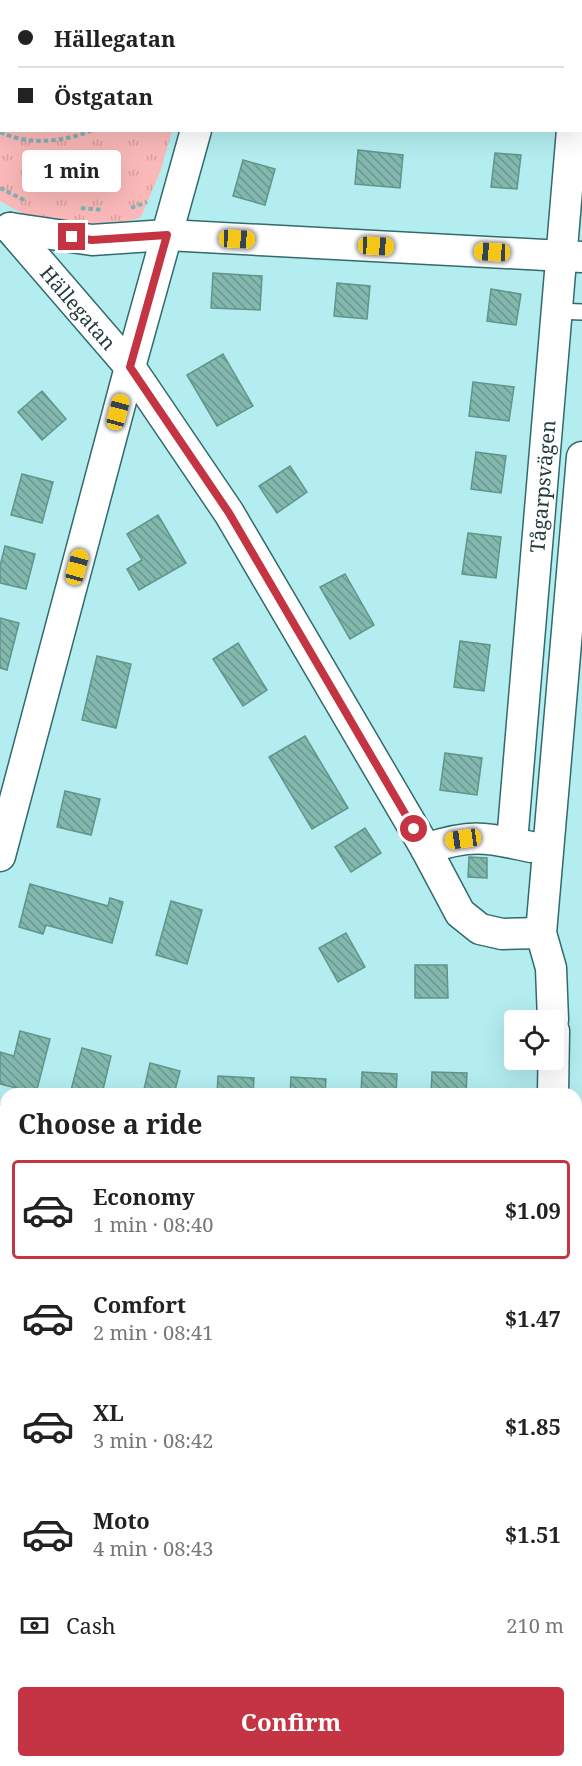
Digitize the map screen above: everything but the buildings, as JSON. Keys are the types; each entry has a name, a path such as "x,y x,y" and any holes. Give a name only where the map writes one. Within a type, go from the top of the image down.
{"street":[{"path":"0,856 130,367 195,132"},
{"name":"Tågarpsvägen","path":"512,843 569,311 572,256 572,132"},
{"name":"Hällegatan","path":"167,235 92,240 10,228 130,367 229,513 426,849 460,913 480,929 502,934 541,933"},
{"path":"167,235 572,256"},
{"name":"Tågarpsvägen","path":"553,1010 551,968 541,933 582,457"},
{"path":"426,849 450,841 476,837 549,850"},
{"path":"553,1070 553,1088"}],"path":[{"path":"0,132 12,137 39,142 71,139 88,132"},
{"path":"0,188 26,202 36,203"},
{"path":"124,211 158,198 176,203"},
{"path":"78,208 113,210"}],"green space":[{"path":"0,132 172,132 160,172 141,217 112,226 23,214 0,201"}],"route":[{"path":"72,237 92,240 167,235 130,367 229,513 414,829"}]}
